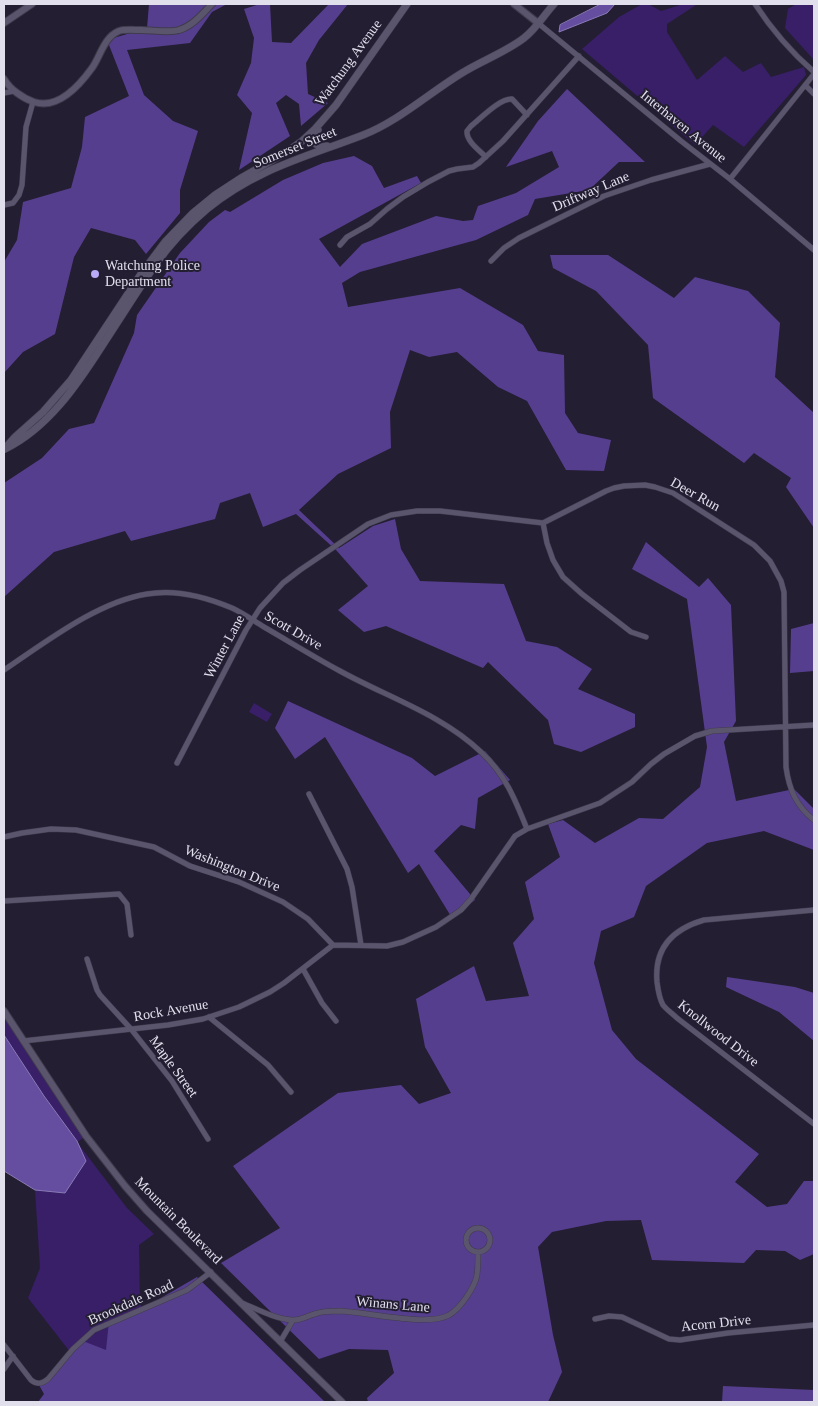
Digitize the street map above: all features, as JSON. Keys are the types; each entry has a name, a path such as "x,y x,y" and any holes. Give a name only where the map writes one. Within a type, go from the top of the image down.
{"main road":[{"name":"Watchung Avenue","path":"308,135 336,105 407,4"},
{"name":"Somerset Street","path":"4,449 20,442 49,416 68,395 156,264 173,243 198,218 230,193 262,174 363,135 385,124 456,76 520,41 530,33 554,4"},
{"path":"336,105 314,135 314,141 316,146 321,147 345,141"},
{"name":"Somerset Street","path":"4,449 43,412 72,380 149,263 174,231 215,195 285,153 308,135"}],"street":[{"path":"4,23 32,4"},
{"path":"4,79 14,91 33,102 47,104 65,96 92,68 107,41 119,31 131,29 178,31 187,27 212,4"},
{"path":"514,4 538,23"},
{"path":"730,179 814,73 782,42 755,4"},
{"name":"Interhaven Avenue","path":"538,23 814,250"},
{"path":"340,244 347,237 370,224 403,197 449,171 479,164 503,141 579,56"},
{"path":"805,86 814,94"},
{"path":"4,93 14,91"},
{"path":"486,157 467,136 467,131 471,126 507,99 512,99 527,115"},
{"path":"4,205 13,203 20,195 26,127 33,102"},
{"name":"Driftway Lane","path":"491,262 504,248 518,238 604,196 651,180 710,164"},
{"name":"Deer Run","path":"543,523 606,491 624,486 645,485 673,493 754,545 770,561 781,581 784,592 786,767 788,783 803,810 814,820"},
{"name":"Winter Lane","path":"177,763 260,608 283,583 368,524 405,512 440,512 543,523"},
{"path":"543,523 546,543 563,577 631,632 646,636"},
{"name":"Scott Drive","path":"4,670 74,624 115,602 147,594 167,593 198,597 233,609 342,672 391,695 453,730 481,752 502,775 513,795 527,829"},
{"path":"333,945 387,946 403,942 436,927 461,910 471,899 515,836 527,829 600,803 632,782 664,754 695,736 712,731 814,725"},
{"path":"309,794 347,869 352,887 361,946"},
{"name":"Washington Drive","path":"4,837 51,829 76,830 154,847 190,866 239,882 283,902 308,919 333,945"},
{"path":"4,901 119,894 127,904 132,935"},
{"name":"Knollwood Drive","path":"814,910 704,920 690,924 667,942 660,954 657,979 659,995 664,1006 814,1124"},
{"name":"Rock Avenue","path":"23,1041 203,1020 239,1007 270,992 333,945"},
{"name":"Maple Street","path":"87,959 97,990 172,1081 208,1139"},
{"path":"303,969 322,1003 336,1021"},
{"name":"Mountain Boulevard","path":"4,1011 86,1136 125,1186 342,1402"},
{"path":"209,1017 268,1065 290,1092"},
{"name":"Winans Lane","path":"474,1228 485,1230 490,1238 488,1247 482,1252 478,1252 471,1250 467,1246 466,1240 469,1232 474,1228"},
{"name":"Winans Lane","path":"294,1320 318,1312 340,1311 415,1320 441,1319 451,1315 475,1283 478,1270 478,1252"},
{"name":"Brookdale Road","path":"4,1345 34,1383 43,1383 82,1339 94,1330 104,1324 187,1290 211,1272"},
{"path":"241,1302 294,1320 280,1342"},
{"name":"Acorn Drive","path":"595,1319 609,1316 622,1317 669,1339 680,1340 728,1333 814,1325"},
{"path":"4,1369 13,1356"}],"shaded area":[{"path":"149,4 227,4 212,12 190,43 127,50 144,95 173,121 198,131 180,190 180,213 146,254 135,240 91,228 74,257 55,334 23,352 4,373 4,262 17,240 23,202 71,188 82,147 85,117 129,96 107,40 147,28"},
{"path":"260,4 270,4 272,42 291,43 329,4 348,4 319,40 306,63 308,94 328,103 301,126 299,104 286,95 276,103 290,136 239,170 252,113 237,95 251,63 254,38 244,9"},
{"path":"601,4 615,4 607,13 559,32 560,25"},
{"path":"642,4 648,4 661,11 680,5 696,5 667,24 667,32 697,80 725,56 743,72 761,63 771,77 804,67 806,75 744,147 713,125 695,145 582,49 619,17"},
{"path":"796,4 814,4 814,60 785,28 788,9"},
{"path":"567,89 645,162 619,162 589,190 535,199 528,215 476,240 360,272 342,283 348,307 460,288 523,325 538,351 564,355 565,413 578,433 611,440 604,471 566,470 527,401 498,387 457,352 429,357 410,350 390,412 391,448 338,474 299,510 339,548 373,526 395,519 401,549 420,581 504,584 526,641 557,647 592,669 578,689 635,714 635,727 581,752 554,744 548,720 488,662 483,668 386,626 364,632 338,610 368,586 336,550 296,514 263,527 250,493 220,503 215,519 131,541 125,531 54,552 4,597 4,483 42,458 69,429 94,423 134,333 137,315 180,253 209,222 225,210 230,212 283,180 323,163 354,156 372,166 384,188 417,176 421,183 319,239 340,267 362,244 436,216 463,221 473,220 478,206 516,193 559,167 552,151 506,167 538,121"},
{"path":"550,255 608,255 674,298 695,277 748,291 780,323 775,377 814,413 814,528 786,487 791,478 754,453 744,463 653,398 648,345 596,291 553,268"},
{"path":"646,542 699,587 708,578 731,605 736,721 724,742 736,801 794,789 814,809 814,850 764,831 707,843 646,886 634,917 601,931 594,963 612,1030 636,1059 759,1154 735,1182 767,1207 787,1204 804,1181 814,1181 814,1254 800,1260 785,1251 756,1250 744,1263 652,1260 641,1220 606,1221 552,1232 538,1247 553,1335 562,1372 548,1402 368,1402 367,1398 394,1373 388,1350 349,1349 319,1359 221,1263 280,1228 233,1166 338,1093 401,1085 419,1104 451,1093 425,1047 416,999 474,966 486,1001 529,996 513,943 534,919 525,882 560,857 548,824 563,820 595,843 639,818 663,819 700,787 707,747 687,599 632,569"},
{"path":"814,623 814,671 790,673 791,629"},
{"path":"288,701 412,758 435,776 485,751 510,780 478,798 475,829 461,825 434,851 475,900 452,918 419,864 408,873 325,737 295,759 275,728"},
{"path":"254,703 272,714 267,722 249,712"},
{"path":"727,977 795,987 814,993 814,1041 779,1012 726,987"},
{"path":"4,1011 86,1136 77,1142 127,1208 154,1234 139,1245 140,1303 142,1309 106,1350 71,1353 28,1298 40,1268 35,1190 65,1193 77,1141 44,1096 4,1035"},
{"path":"4,1035 44,1096 77,1141 86,1161 65,1193 35,1190 4,1171"},
{"path":"197,1277 325,1402 38,1402 44,1394 39,1385 83,1341 106,1350 109,1321 142,1309"},
{"path":"723,1386 814,1390 814,1402 722,1402"}],"place":[{"name":"Watchung Police Department","path":"95,274"}]}
